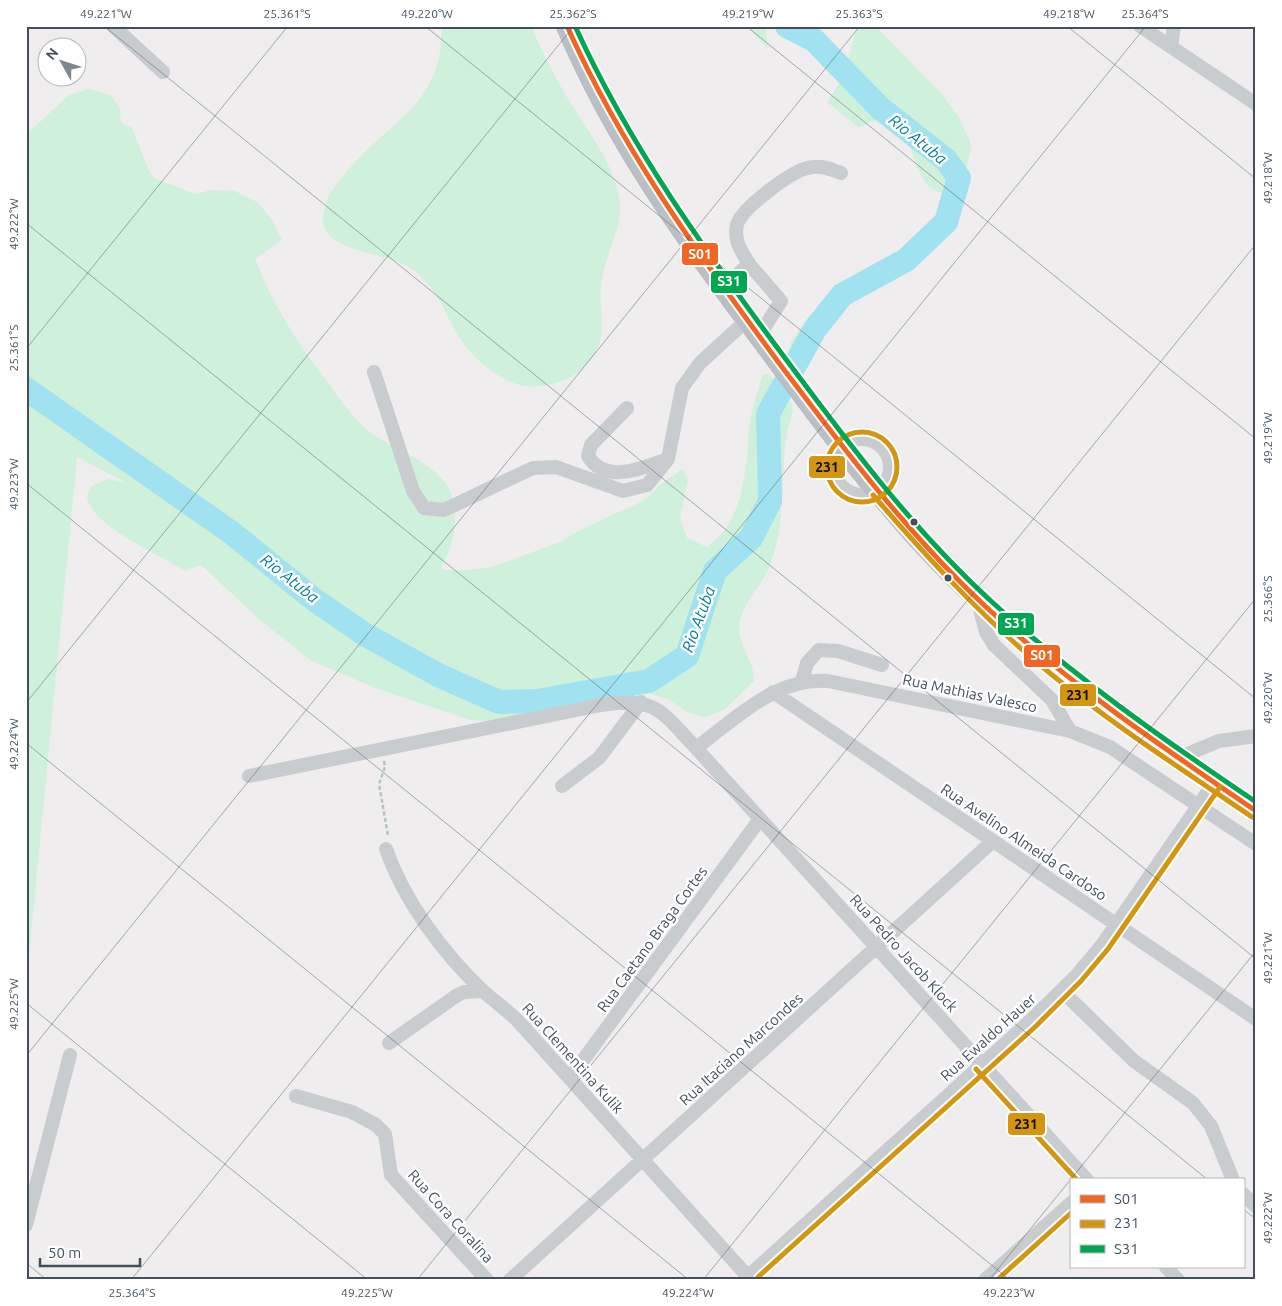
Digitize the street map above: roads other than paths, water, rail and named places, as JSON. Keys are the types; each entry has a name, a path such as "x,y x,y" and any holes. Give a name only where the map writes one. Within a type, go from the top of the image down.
{"highway":[{"path":"567,26 596,89 628,148 655,192 722,288 878,490 921,541 977,598 1073,682 1178,758 1256,811"}],"street":[{"path":"113,26 163,72"},
{"path":"1140,26 1256,104"},
{"path":"1171,47 1174,26"},
{"path":"374,372 413,491 424,508 444,510 534,468 556,467 623,491 646,485 668,459 682,388 700,363 753,328 781,300 749,264 736,240 737,224 745,213 787,177 805,168 824,166 841,173"},
{"path":"722,288 749,264"},
{"path":"627,408 591,445 588,456 593,464 609,472 634,471 668,459"},
{"path":"843,445 858,439 872,441 884,449 890,462 889,477 878,490"},
{"path":"977,598 986,632 994,645 1052,700 1070,731"},
{"path":"802,681 807,663 819,650 838,652 882,665"},
{"name":"Rua Mathias Valesco","path":"696,748 773,692 802,681 828,680 1070,731 1110,747 1256,844"},
{"name":"Rua Avelino Almeida Cardoso","path":"773,692 1256,1018"},
{"path":"249,776 601,705 630,701 641,702"},
{"path":"562,786 599,758 641,702"},
{"name":"Rua Pedro Jacob Klock","path":"641,702 660,711 696,748 1085,1178"},
{"path":"1178,758 1219,741 1256,736"},
{"name":"Rua Ewaldo Hauer","path":"748,1279 1062,991 1089,961 1214,783"},
{"name":"Rua Caetano Braga Cortes","path":"570,1078 760,819"},
{"name":"Rua Itaciano Marcondes","path":"510,1280 993,841"},
{"name":"Rua Clementina Kulik","path":"386,849 398,880 451,955 483,991 518,1021 748,1279"},
{"path":"388,1043 456,996 464,992 483,991"},
{"path":"1062,991 1134,1061 1193,1103 1211,1126 1232,1178"},
{"path":"26,1225 70,1055"},
{"name":"Rua Cora Coralina","path":"296,1096 352,1112 376,1124 385,1134 391,1175 487,1280"},
{"path":"1244,1195 1256,1206"},
{"path":"985,1280 1070,1204"},
{"path":"1167,1268 1178,1280"}],"waterway":[{"name":"Rio Atuba","path":"26,389 232,533 312,598 364,634 438,675 499,702 537,701 649,681 687,656 715,571 751,538 770,501 768,414 815,329 842,295 906,260 946,222 959,178 946,160 880,108 814,40 787,26"}]}
